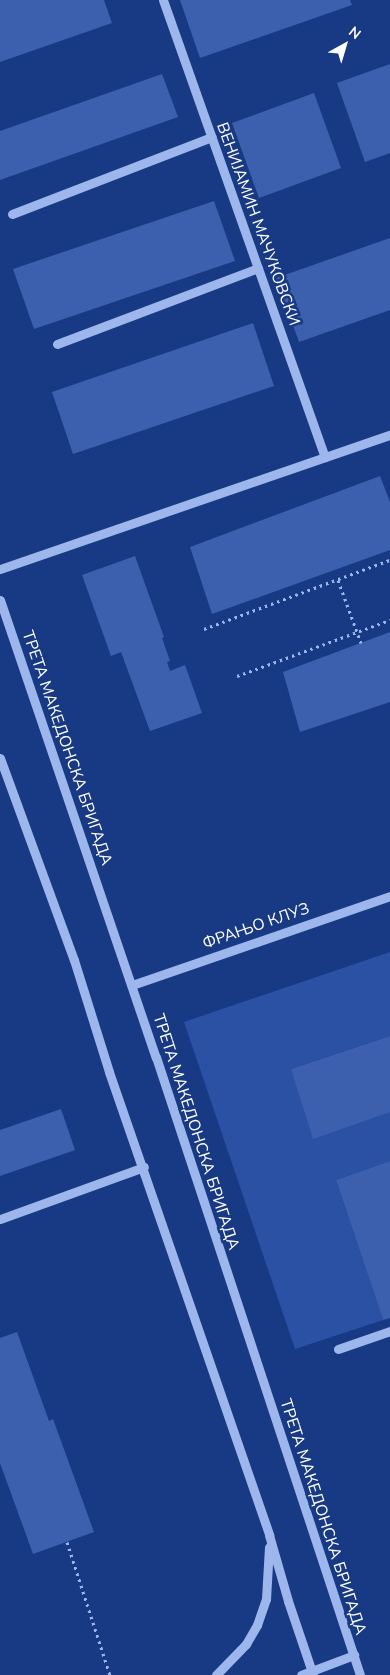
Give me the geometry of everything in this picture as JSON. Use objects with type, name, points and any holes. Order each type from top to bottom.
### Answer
[{"type":"street","name":"ВЕНИЈАМИН МАЧУКОВСКИ","points":[[163,0],[325,457]]},
{"type":"street","points":[[12,214],[212,137]]},
{"type":"street","points":[[57,344],[258,268]]},
{"type":"street","points":[[0,569],[390,435]]},
{"type":"street","name":"ТРЕТА МАКЕДОНСКА БРИГАДА","points":[[0,600],[132,985],[360,1675]]},
{"type":"street","points":[[0,758],[74,960],[109,1072],[144,1167],[269,1535],[312,1673]]},
{"type":"street","name":"ФРАЊО КЛУЗ","points":[[132,985],[390,896]]},
{"type":"street","points":[[0,1219],[144,1167]]},
{"type":"street","points":[[338,1349],[390,1332]]},
{"type":"street","points":[[216,1675],[246,1644],[257,1625],[266,1599],[269,1574],[269,1535]]},
{"type":"street","points":[[301,1675],[312,1673],[354,1655]]},
{"type":"path","points":[[204,629],[390,560]]},
{"type":"path","points":[[338,580],[362,642]]},
{"type":"path","points":[[237,676],[390,620]]},
{"type":"path","points":[[67,1542],[110,1675]]},
{"type":"shaded area","points":[[390,952],[390,1036],[291,1069],[390,1112],[390,1161],[336,1180],[383,1320],[295,1349],[184,1022]]},
{"type":"building","points":[[0,0],[104,0],[112,23],[0,62]]},
{"type":"building","points":[[180,0],[350,0],[352,5],[200,58]]},
{"type":"building","points":[[390,64],[390,153],[365,162],[337,83]]},
{"type":"building","points":[[162,74],[178,117],[0,180],[0,131]]},
{"type":"building","points":[[314,93],[341,168],[259,198],[232,123]]},
{"type":"building","points":[[214,201],[235,261],[34,329],[13,269]]},
{"type":"building","points":[[390,238],[390,310],[299,342],[276,278]]},
{"type":"building","points":[[253,323],[274,386],[73,454],[52,392]]},
{"type":"building","points":[[380,476],[390,502],[390,550],[212,614],[190,547]]},
{"type":"building","points":[[135,556],[164,637],[162,638],[170,661],[167,662],[170,671],[185,665],[202,713],[150,731],[121,652],[111,656],[82,575]]},
{"type":"building","points":[[390,632],[390,702],[300,732],[283,672]]},
{"type":"building","points":[[390,1036],[390,1112],[313,1139],[291,1069]]},
{"type":"building","points":[[61,1109],[75,1150],[0,1176],[0,1130]]},
{"type":"building","points":[[390,1161],[390,1318],[383,1320],[336,1180]]},
{"type":"building","points":[[17,1332],[49,1421],[53,1419],[94,1532],[33,1554],[0,1463],[0,1338]]}]
